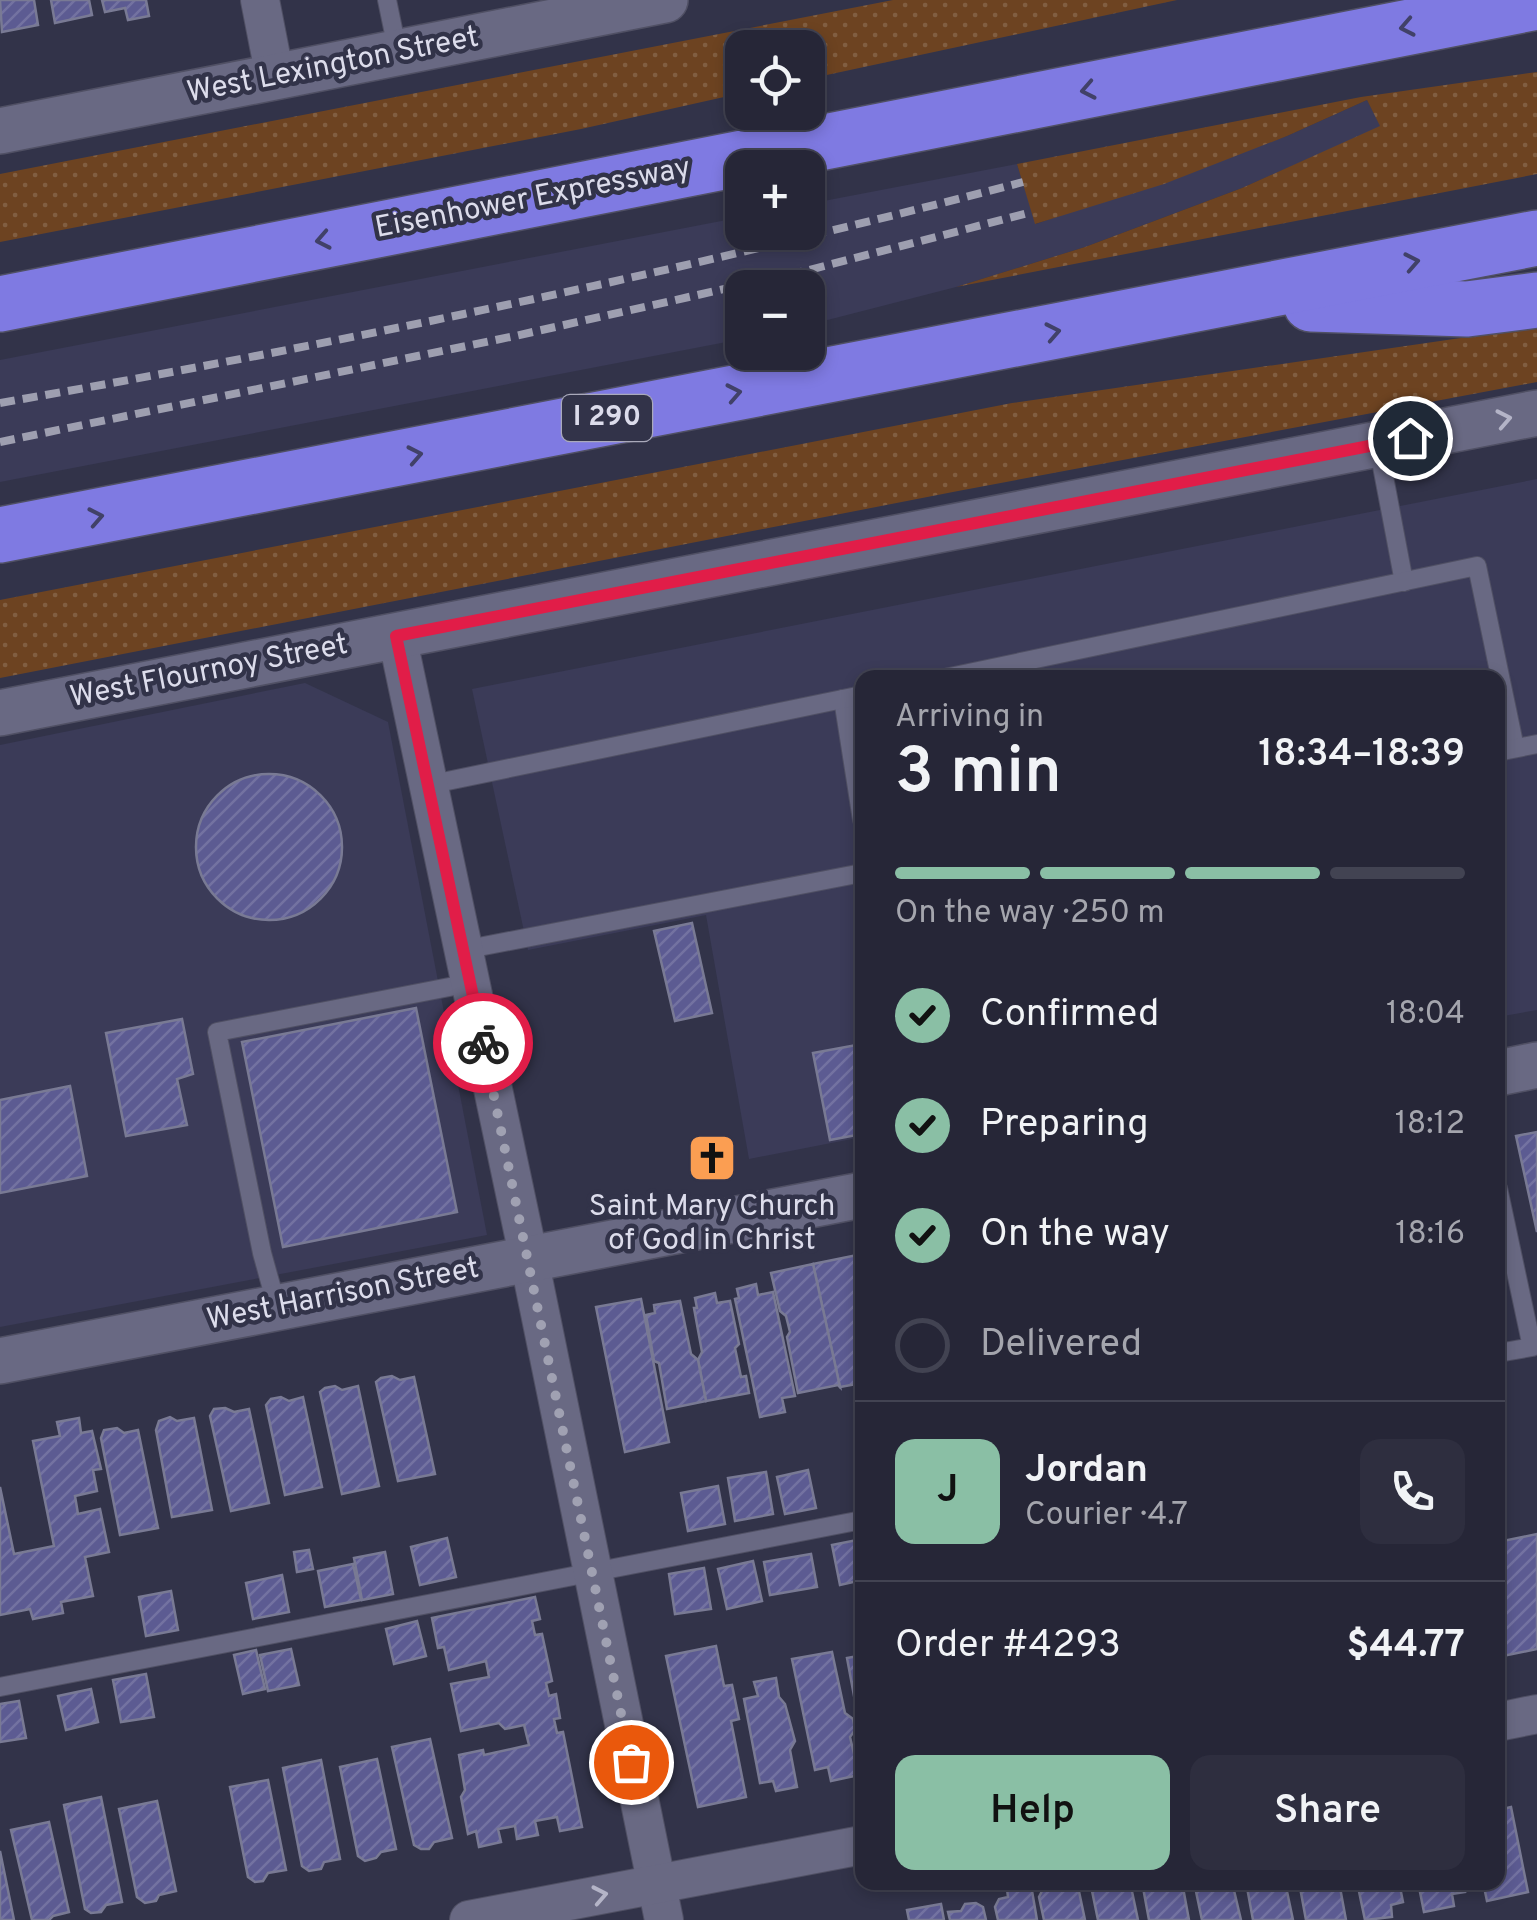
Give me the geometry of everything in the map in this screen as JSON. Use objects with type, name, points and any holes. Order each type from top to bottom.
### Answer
[{"type":"highway","name":"Eisenhower Expressway","points":[[0,304],[1537,2]]},
{"type":"highway","name":"I 290","points":[[0,535],[1537,238]]},
{"type":"highway","points":[[1213,301],[1466,309],[1537,300]]},
{"type":"street","points":[[260,0],[275,77]]},
{"type":"street","name":"West Lexington Street","points":[[0,131],[398,53],[571,9],[665,0]]},
{"type":"street","name":"West Flournoy Street","points":[[0,713],[1537,413]]},
{"type":"street","points":[[396,636],[660,1902]]},
{"type":"street","points":[[1505,1072],[1537,1065]]},
{"type":"street","name":"West Harrison Street","points":[[0,1361],[855,1196]]},
{"type":"street","points":[[1505,1721],[1537,1714]]},
{"type":"street","points":[[470,1920],[660,1902],[855,1847]]},
{"type":"lane","points":[[387,0],[398,53]]},
{"type":"lane","points":[[1378,444],[1404,582]]},
{"type":"lane","points":[[983,670],[1478,566],[1494,670]]},
{"type":"lane","points":[[428,785],[855,696]]},
{"type":"lane","points":[[843,699],[855,775]]},
{"type":"lane","points":[[1506,750],[1537,744]]},
{"type":"lane","points":[[277,1308],[217,1032],[466,966],[855,876]]},
{"type":"lane","points":[[1505,1221],[1532,1347],[1505,1352]]},
{"type":"lane","points":[[0,1688],[855,1521]]},
{"type":"shaded area","points":[[893,0],[1177,0],[825,75],[825,30],[739,30]]},
{"type":"shaded area","points":[[725,33],[725,97],[581,129],[0,242],[0,174]]},
{"type":"shaded area","points":[[1537,72],[1537,174],[956,287],[1085,247],[1242,188],[1380,126],[1367,100],[1164,184],[1035,224],[1017,164],[1361,97]]},
{"type":"shaded area","points":[[1367,100],[1381,127],[1242,188],[1085,247],[956,287],[825,321],[825,270],[725,270],[725,342],[0,482],[0,360],[725,220],[725,250],[825,250],[825,201],[1017,164],[1036,224],[1287,136]]},
{"type":"shaded area","points":[[1537,327],[1537,382],[0,678],[0,600],[1012,403]]},
{"type":"shaded area","points":[[1537,479],[1537,1010],[1505,1016],[1505,670],[855,670],[855,1138],[749,1159],[706,915],[528,950],[472,689]]},
{"type":"shaded area","points":[[305,683],[388,722],[487,1235],[0,1327],[0,745]]},
{"type":"building","points":[[0,0],[34,0],[38,25],[2,32]]},
{"type":"building","points":[[51,0],[89,0],[92,15],[55,23]]},
{"type":"building","points":[[102,0],[146,0],[149,16],[128,20],[125,8],[105,12]]},
{"type":"building","points":[[269,774],[297,780],[320,796],[336,819],[342,847],[336,875],[320,898],[297,914],[269,920],[241,914],[218,898],[202,875],[196,847],[202,819],[218,796],[241,780]]},
{"type":"building","points":[[692,923],[712,1013],[675,1021],[654,931]]},
{"type":"building","points":[[416,1008],[457,1212],[283,1247],[242,1042]]},
{"type":"building","points":[[182,1019],[193,1074],[177,1079],[187,1125],[126,1136],[106,1033]]},
{"type":"building","points":[[855,1045],[855,1135],[830,1140],[813,1053]]},
{"type":"building","points":[[70,1086],[87,1176],[0,1193],[0,1100]]},
{"type":"building","points":[[1537,1132],[1537,1232],[1516,1136]]},
{"type":"building","points":[[855,1255],[855,1384],[840,1387],[813,1264]]},
{"type":"building","points":[[813,1264],[840,1387],[798,1393],[787,1337],[790,1332],[786,1316],[780,1311],[771,1273]]},
{"type":"building","points":[[756,1284],[758,1295],[773,1292],[795,1396],[782,1398],[785,1412],[760,1417],[735,1299],[739,1298],[737,1289]]},
{"type":"building","points":[[715,1293],[717,1303],[730,1301],[739,1344],[735,1348],[749,1393],[706,1401],[694,1308],[695,1298]]},
{"type":"building","points":[[641,1299],[669,1442],[625,1452],[596,1307]]},
{"type":"building","points":[[680,1301],[706,1401],[667,1409],[646,1315],[655,1313],[654,1305]]},
{"type":"building","points":[[392,1376],[400,1380],[414,1377],[435,1474],[398,1481],[376,1382]]},
{"type":"building","points":[[335,1386],[342,1390],[358,1386],[379,1486],[342,1494],[320,1392]]},
{"type":"building","points":[[281,1397],[289,1401],[303,1397],[322,1487],[285,1495],[266,1405]]},
{"type":"building","points":[[214,1409],[234,1412],[249,1409],[269,1503],[231,1511],[210,1416]]},
{"type":"building","points":[[170,1417],[177,1421],[194,1418],[212,1510],[172,1517],[156,1430],[159,1421]]},
{"type":"building","points":[[79,1418],[81,1433],[92,1431],[101,1469],[93,1470],[97,1491],[75,1496],[78,1514],[100,1509],[109,1552],[85,1557],[93,1596],[61,1602],[63,1613],[33,1619],[30,1609],[0,1615],[0,1487],[14,1554],[54,1546],[33,1441],[60,1436],[57,1422]]},
{"type":"building","points":[[117,1428],[124,1433],[138,1430],[158,1528],[120,1535],[101,1438],[104,1430]]},
{"type":"building","points":[[808,1470],[816,1508],[785,1514],[777,1477]]},
{"type":"building","points":[[766,1472],[773,1514],[735,1521],[728,1478]]},
{"type":"building","points":[[718,1486],[725,1524],[688,1531],[681,1493]]},
{"type":"building","points":[[1537,1534],[1537,1649],[1505,1656],[1505,1541]]},
{"type":"building","points":[[447,1538],[456,1577],[420,1585],[411,1547]]},
{"type":"building","points":[[855,1540],[855,1582],[840,1585],[832,1545]]},
{"type":"building","points":[[309,1550],[313,1569],[297,1572],[294,1552]]},
{"type":"building","points":[[385,1552],[393,1594],[362,1600],[354,1558]]},
{"type":"building","points":[[811,1554],[817,1587],[770,1595],[764,1562]]},
{"type":"building","points":[[753,1561],[762,1601],[727,1609],[718,1569]]},
{"type":"building","points":[[353,1564],[361,1600],[325,1607],[318,1571]]},
{"type":"building","points":[[704,1568],[711,1609],[675,1614],[669,1574]]},
{"type":"building","points":[[282,1575],[289,1612],[253,1619],[246,1583]]},
{"type":"building","points":[[171,1591],[178,1630],[146,1636],[139,1597]]},
{"type":"building","points":[[535,1597],[540,1619],[532,1621],[535,1635],[542,1634],[552,1681],[546,1683],[549,1696],[556,1694],[560,1718],[554,1719],[557,1733],[563,1732],[582,1827],[560,1831],[557,1817],[535,1821],[538,1835],[517,1839],[515,1826],[498,1829],[501,1842],[479,1847],[476,1831],[468,1834],[459,1755],[483,1750],[484,1755],[529,1745],[524,1725],[505,1729],[499,1723],[461,1731],[451,1684],[489,1677],[486,1661],[449,1670],[444,1647],[438,1648],[432,1618]]},
{"type":"building","points":[[417,1621],[426,1656],[394,1664],[386,1629]]},
{"type":"building","points":[[716,1646],[724,1686],[732,1685],[739,1719],[731,1721],[746,1797],[698,1807],[666,1656]]},
{"type":"building","points":[[291,1649],[299,1685],[268,1691],[260,1655]]},
{"type":"building","points":[[256,1650],[265,1689],[243,1694],[234,1655]]},
{"type":"building","points":[[832,1652],[845,1713],[853,1719],[855,1730],[850,1737],[855,1776],[831,1781],[828,1767],[815,1770],[792,1659]]},
{"type":"building","points":[[855,1657],[855,1701],[847,1658]]},
{"type":"building","points":[[146,1674],[154,1717],[121,1722],[113,1680]]},
{"type":"building","points":[[776,1678],[795,1741],[790,1750],[797,1787],[776,1791],[773,1781],[760,1783],[744,1699],[758,1696],[754,1682]]},
{"type":"building","points":[[91,1689],[98,1722],[66,1730],[58,1696]]},
{"type":"building","points":[[19,1701],[26,1738],[0,1742],[0,1704]]},
{"type":"building","points":[[430,1739],[452,1838],[421,1849],[414,1845],[392,1747]]},
{"type":"building","points":[[377,1759],[396,1849],[365,1861],[358,1856],[340,1767]]},
{"type":"building","points":[[321,1760],[340,1859],[309,1871],[302,1866],[283,1768]]},
{"type":"building","points":[[268,1780],[286,1870],[268,1873],[263,1881],[255,1882],[248,1877],[230,1787]]},
{"type":"building","points":[[101,1797],[122,1902],[91,1913],[85,1909],[64,1805]]},
{"type":"building","points":[[157,1801],[176,1891],[145,1903],[137,1897],[119,1809]]},
{"type":"building","points":[[1511,1807],[1528,1892],[1487,1901],[1485,1890],[1505,1890],[1505,1808]]},
{"type":"building","points":[[49,1822],[69,1912],[49,1920],[32,1920],[11,1830]]},
{"type":"building","points":[[0,1851],[14,1920],[0,1920]]},
{"type":"building","points":[[1007,1890],[1032,1890],[1037,1920],[998,1920],[995,1907],[999,1899],[1008,1897]]},
{"type":"building","points":[[1042,1890],[1079,1890],[1085,1920],[1044,1920],[1039,1897]]},
{"type":"building","points":[[1092,1890],[1132,1890],[1138,1920],[1098,1920]]},
{"type":"building","points":[[1143,1890],[1183,1890],[1189,1920],[1149,1920]]},
{"type":"building","points":[[1196,1890],[1234,1890],[1241,1920],[1202,1920]]},
{"type":"building","points":[[1247,1890],[1287,1890],[1293,1920],[1253,1920]]},
{"type":"building","points":[[1300,1890],[1340,1890],[1346,1920],[1306,1920]]},
{"type":"building","points":[[1359,1890],[1401,1890],[1403,1902],[1391,1905],[1392,1917],[1365,1920]]},
{"type":"building","points":[[1420,1890],[1465,1890],[1452,1894],[1454,1906],[1424,1912]]},
{"type":"building","points":[[941,1904],[944,1920],[909,1920],[907,1910]]},
{"type":"building","points":[[965,1904],[983,1907],[986,1920],[950,1920],[948,1912],[961,1911]]},
{"type":"railway","points":[[0,403],[514,303],[769,246],[1023,182]]},
{"type":"railway","points":[[0,442],[515,336],[809,270],[1032,212]]},
{"type":"way so far","points":[[483,1043],[631,1762]]},
{"type":"place","name":"Saint Mary Church of God in Christ","points":[[712,1158]]},
{"type":"route","points":[[483,1043],[396,636],[1410,438]]}]
